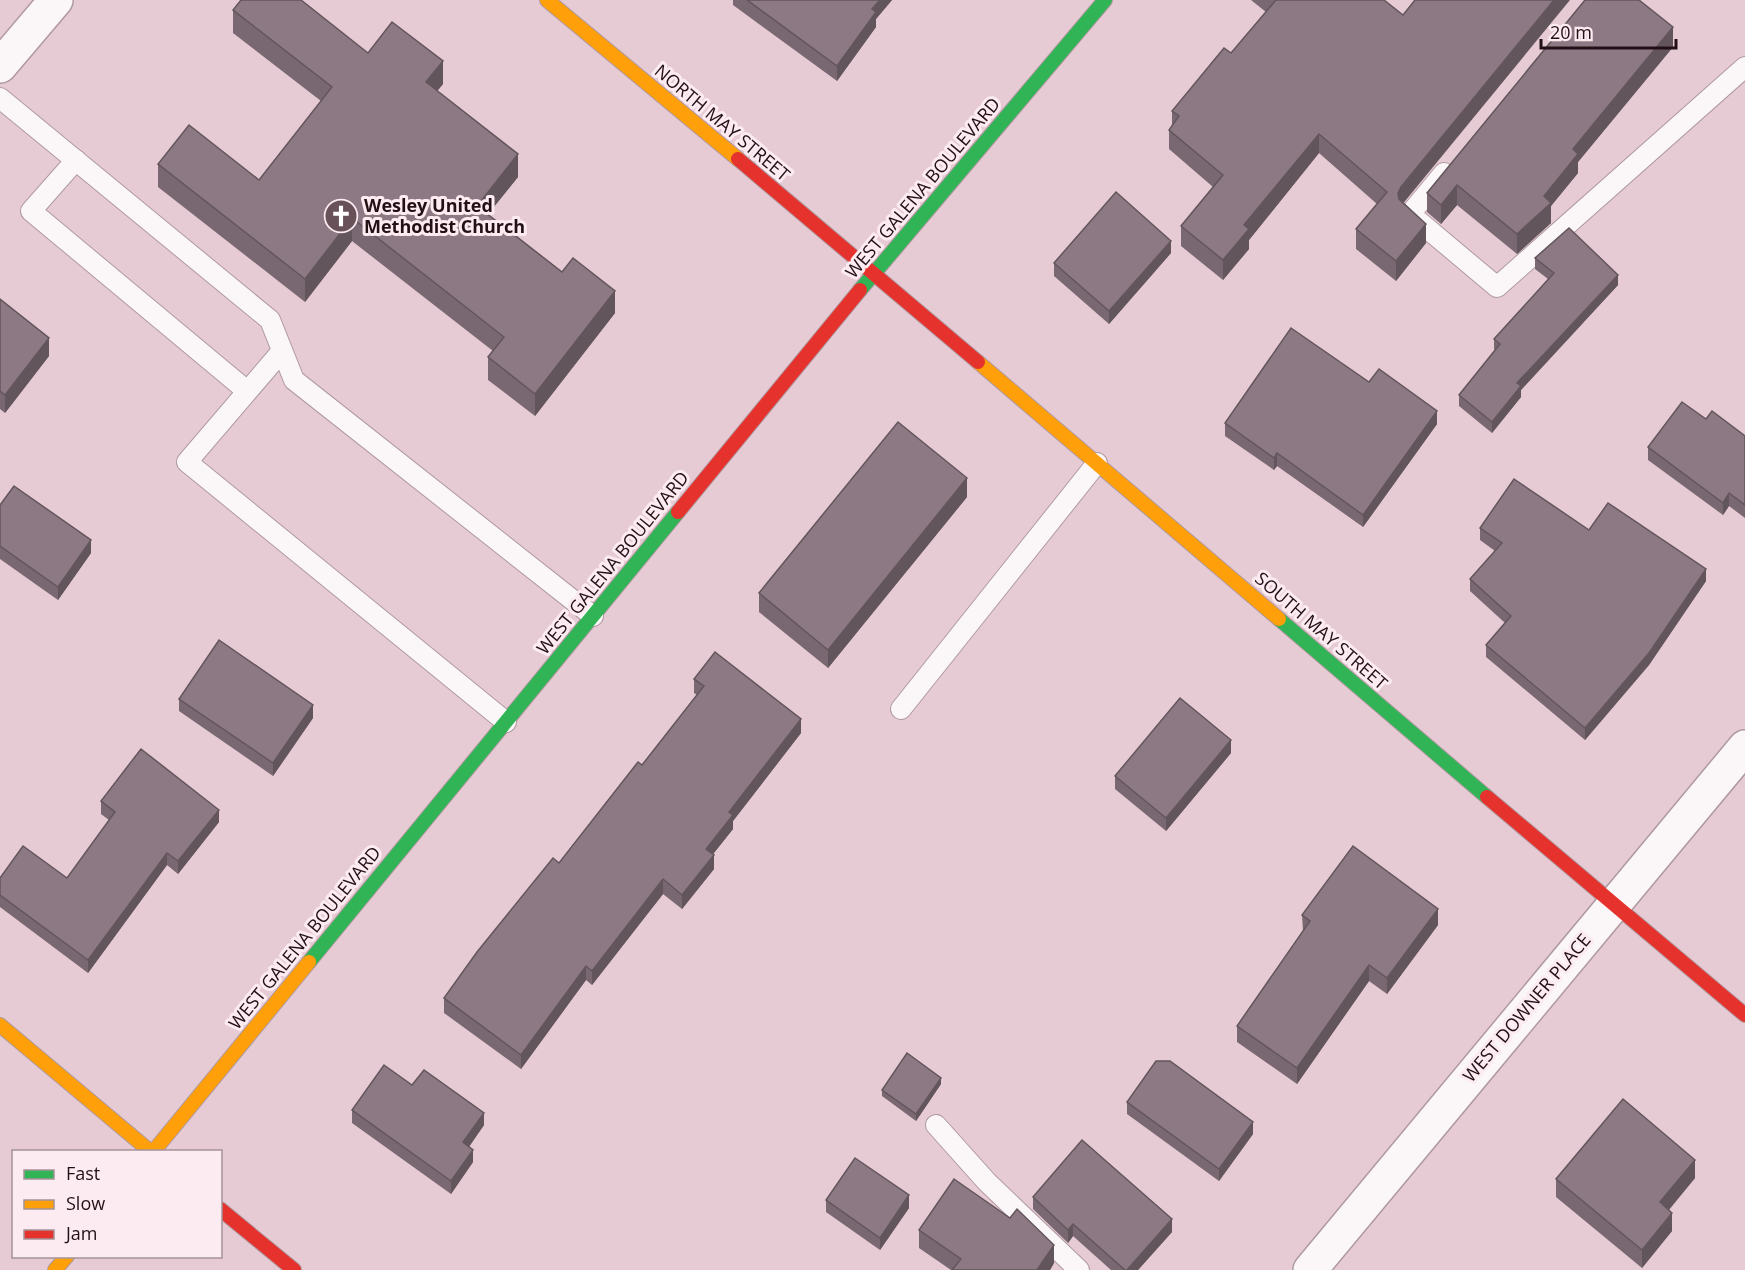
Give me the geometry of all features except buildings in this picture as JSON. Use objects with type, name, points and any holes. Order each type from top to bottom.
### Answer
[{"type":"street","points":[[0,66],[56,0]]},
{"type":"street","name":"NORTH MAY STREET","points":[[547,0],[874,273]]},
{"type":"street","name":"WEST GALENA BOULEVARD","points":[[154,1150],[874,273],[1105,0]]},
{"type":"street","name":"SOUTH MAY STREET","points":[[874,273],[1613,905],[1745,1015]]},
{"type":"street","name":"WEST DOWNER PLACE","points":[[1310,1270],[1745,747]]},
{"type":"street","points":[[0,1025],[150,1150]]},
{"type":"street","points":[[222,1211],[294,1270]]},
{"type":"street","points":[[56,1270],[66,1258]]},
{"type":"lane","points":[[1454,160],[1410,214],[1497,287],[1745,67]]},
{"type":"lane","points":[[0,98],[270,320],[294,380],[593,616]]},
{"type":"lane","points":[[76,160],[31,212],[247,392]]},
{"type":"lane","points":[[282,351],[187,462],[506,722]]},
{"type":"lane","points":[[901,709],[1097,463]]},
{"type":"lane","points":[[936,1125],[987,1182],[1079,1270]]},
{"type":"traffic: fast","points":[[860,290],[1105,0]]},
{"type":"traffic: fast","points":[[309,962],[678,512]]},
{"type":"traffic: fast","points":[[1279,619],[1487,797]]},
{"type":"traffic: slow","points":[[547,0],[738,159]]},
{"type":"traffic: slow","points":[[978,362],[1279,619]]},
{"type":"traffic: slow","points":[[155,1150],[309,962]]},
{"type":"traffic: slow","points":[[0,1025],[149,1150]]},
{"type":"traffic: slow","points":[[55,1270],[65,1258]]},
{"type":"traffic: jam","points":[[738,159],[978,362]]},
{"type":"traffic: jam","points":[[678,512],[860,290]]},
{"type":"traffic: jam","points":[[1487,797],[1745,1015]]},
{"type":"traffic: jam","points":[[222,1211],[294,1270]]},
{"type":"place","name":"Wesley United Methodist Church","points":[[341,216]]}]
